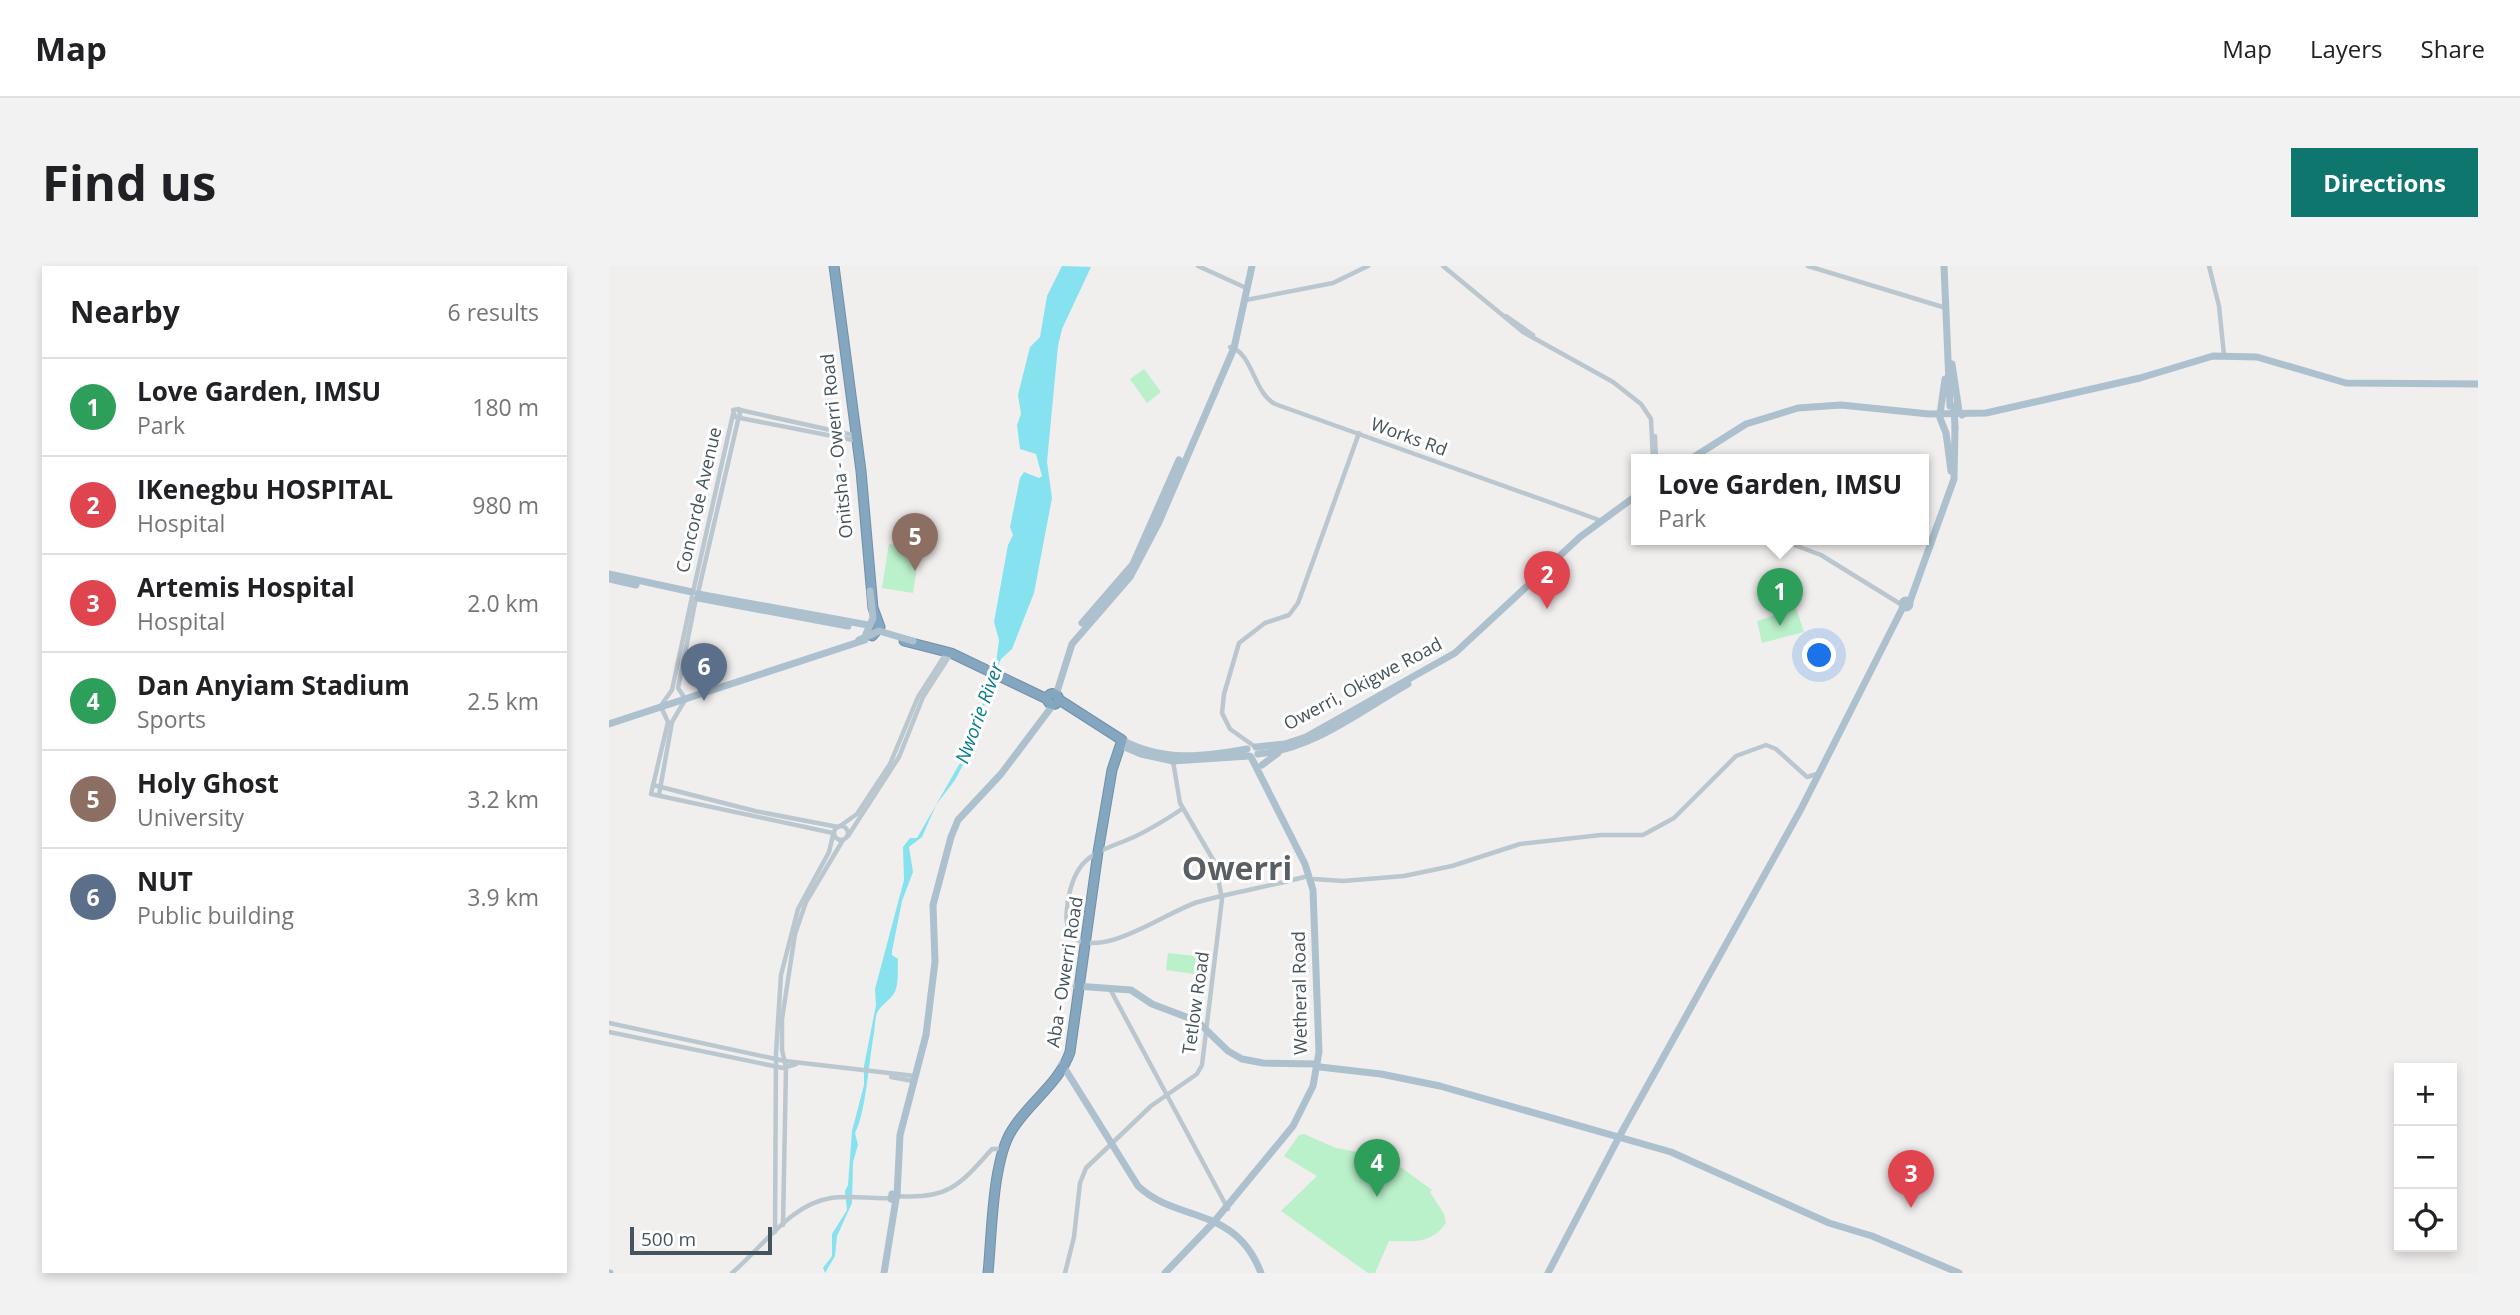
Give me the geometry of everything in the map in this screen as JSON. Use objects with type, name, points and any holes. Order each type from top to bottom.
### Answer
[{"type":"highway","name":"Onitsha - Owerri Road","points":[[832,266],[854,436],[866,571],[865,631]]},
{"type":"highway","name":"Onitsha - Owerri Road","points":[[854,436],[865,631]]},
{"type":"highway","points":[[865,631],[950,650]]},
{"type":"highway","points":[[865,631],[898,636],[950,650],[1052,699],[1119,744],[1102,842],[1096,853],[1071,1035],[1061,1067],[1014,1122],[1002,1149],[986,1273]]},
{"type":"main road","points":[[1232,348],[1249,266]]},
{"type":"main road","points":[[883,1273],[900,1135],[926,1035],[935,962],[933,905],[954,826],[1001,774],[1052,699],[1065,658],[1076,638],[1137,567],[1232,348],[1246,300],[1249,266]]},
{"type":"main road","points":[[1946,266],[1953,469]]},
{"type":"main road","points":[[1947,277],[1946,308],[1949,329]]},
{"type":"main road","points":[[2072,396],[2149,376],[2190,361],[2224,355],[2257,357],[2346,383],[2478,385]]},
{"type":"main road","points":[[1698,454],[1746,424],[1768,415],[1817,406],[1966,417],[2150,378],[2192,363],[2224,357],[2265,361],[2323,381],[2350,386],[2478,385]]},
{"type":"main road","points":[[1951,363],[1940,416],[1953,469]]},
{"type":"main road","points":[[1951,363],[1959,411],[1966,417]]},
{"type":"main road","points":[[1705,454],[1748,427],[1783,415],[1825,408],[1875,409]]},
{"type":"main road","points":[[1550,1273],[1622,1134],[1658,1077],[1802,809],[1905,604],[1930,544],[1966,417]]},
{"type":"main road","points":[[1262,765],[1280,751],[1319,736],[1465,650],[1602,521],[1631,501]]},
{"type":"main road","points":[[609,722],[831,651],[872,624],[866,571]]},
{"type":"main road","points":[[609,576],[928,643]]},
{"type":"main road","points":[[831,651],[865,631]]},
{"type":"main road","name":"Owerri, Okigwe Road","points":[[1252,751],[1306,737],[1429,671]]},
{"type":"main road","points":[[1119,744],[1174,759],[1252,751],[1280,751]]},
{"type":"main road","name":"Wetheral Road","points":[[1167,1273],[1221,1217],[1296,1126],[1310,1100],[1319,1064],[1312,877],[1262,765],[1252,751]]},
{"type":"main road","name":"Wetheral Road","points":[[1252,751],[1312,877]]},
{"type":"main road","points":[[1077,987],[1131,990],[1151,1004],[1207,1027],[1228,1051],[1242,1059],[1263,1063],[1319,1064],[1424,1082],[1622,1134],[1698,1162],[1830,1221],[1959,1273]]},
{"type":"main road","points":[[1061,1067],[1128,1173],[1145,1193],[1203,1217],[1221,1217]]},
{"type":"main road","points":[[1203,1217],[1221,1217]]},
{"type":"main road","points":[[1203,1217],[1206,1233],[1225,1230]]},
{"type":"main road","points":[[1221,1217],[1225,1230],[1259,1273]]},
{"type":"street","points":[[1198,266],[1244,287]]},
{"type":"street","points":[[1246,300],[1333,284],[1368,266]]},
{"type":"street","points":[[1445,266],[1525,329],[1633,394],[1651,412],[1654,454]]},
{"type":"street","points":[[1808,266],[1946,308]]},
{"type":"street","points":[[2209,266],[2220,306],[2224,355]]},
{"type":"street","name":"Works Rd","points":[[1232,348],[1269,401],[1602,521]]},
{"type":"street","points":[[739,415],[854,436]]},
{"type":"street","name":"Concorde Avenue","points":[[659,795],[672,722],[685,698],[678,688],[700,556],[739,415]]},
{"type":"street","name":"Concorde Avenue","points":[[661,706],[672,690],[707,557],[739,415]]},
{"type":"street","points":[[1252,751],[1227,725],[1222,708],[1239,643],[1265,623],[1289,615],[1298,603],[1359,433]]},
{"type":"street","points":[[1794,545],[1845,568]]},
{"type":"street","points":[[1802,545],[1822,553],[1905,604]]},
{"type":"street","points":[[700,556],[707,557]]},
{"type":"street","points":[[775,1233],[779,991],[789,937],[798,909],[832,846],[833,834],[839,826],[857,814],[890,764],[927,688],[950,650]]},
{"type":"street","points":[[782,1225],[786,1068],[782,1051],[783,1002],[795,934],[806,902],[898,759],[927,688]]},
{"type":"street","points":[[661,706],[668,722],[651,794],[833,834],[837,840],[846,838]]},
{"type":"street","points":[[1096,853],[1080,866],[1070,890],[1066,915],[1072,937],[1084,942],[1133,933],[1194,903],[1312,877],[1343,881],[1404,876],[1452,866],[1520,844],[1601,835],[1643,835],[1674,818],[1736,756],[1761,747],[1776,748],[1807,776],[1821,773]]},
{"type":"street","name":"Tetlow Road","points":[[1065,1273],[1074,1237],[1081,1178],[1090,1163],[1109,1144],[1200,1070],[1223,908],[1215,863],[1183,809],[1174,776],[1174,759]]},
{"type":"street","points":[[653,785],[744,809],[839,826],[846,828],[846,838]]},
{"type":"street","points":[[1102,842],[1142,833],[1183,809]]},
{"type":"street","points":[[1109,988],[1168,1095],[1221,1217]]},
{"type":"street","points":[[609,1023],[785,1061],[865,1072]]},
{"type":"street","points":[[609,1032],[777,1067],[786,1068],[796,1064],[913,1078]]},
{"type":"street","points":[[733,1273],[782,1225],[813,1203],[842,1198],[928,1198],[941,1194],[964,1179],[992,1149],[1002,1149]]},
{"type":"green space","points":[[1144,369],[1161,392],[1147,403],[1130,379]]},
{"type":"green space","points":[[889,544],[920,549],[913,593],[882,588]]},
{"type":"green space","points":[[1796,608],[1804,632],[1762,643],[1757,621]]},
{"type":"green space","points":[[1168,953],[1196,956],[1194,974],[1166,970]]},
{"type":"green space","points":[[1304,1134],[1336,1148],[1378,1156],[1402,1168],[1432,1190],[1430,1192],[1444,1214],[1446,1223],[1434,1235],[1421,1240],[1389,1241],[1375,1273],[1368,1273],[1281,1211],[1317,1176],[1284,1156],[1299,1135]]},
{"type":"water","points":[[1062,266],[1091,267],[1062,329],[1058,346],[1047,462],[1052,498],[1034,593],[1012,649],[1001,659],[993,678],[969,754],[955,780],[936,805],[922,837],[909,847],[913,872],[902,901],[892,951],[892,955],[898,959],[897,983],[895,993],[879,1009],[876,1016],[865,1099],[855,1133],[858,1145],[853,1162],[852,1203],[837,1236],[835,1256],[825,1273],[823,1268],[832,1256],[832,1234],[847,1210],[845,1191],[848,1185],[852,1131],[864,1085],[864,1066],[876,1005],[875,989],[904,880],[903,847],[910,838],[917,838],[968,749],[996,663],[999,640],[994,622],[1008,545],[1013,535],[1010,527],[1020,478],[1024,472],[1039,478],[1042,476],[1036,454],[1020,449],[1017,425],[1021,414],[1018,395],[1030,347],[1040,337],[1047,296]]},
{"type":"place","name":"Holy Ghost","points":[[915,571]]},
{"type":"place","name":"IKenegbu HOSPITAL","points":[[1547,609]]},
{"type":"place","name":"Love Garden, IMSU","points":[[1780,626]]},
{"type":"place","name":"NUT","points":[[704,701]]},
{"type":"place","name":"Dan Anyiam Stadium","points":[[1377,1197]]},
{"type":"place","name":"Artemis Hospital","points":[[1911,1208]]},
{"type":"district","name":"Owerri","points":[[1237,869]]},
{"type":"water label","name":"Nworie River","points":[[979,713]]}]
